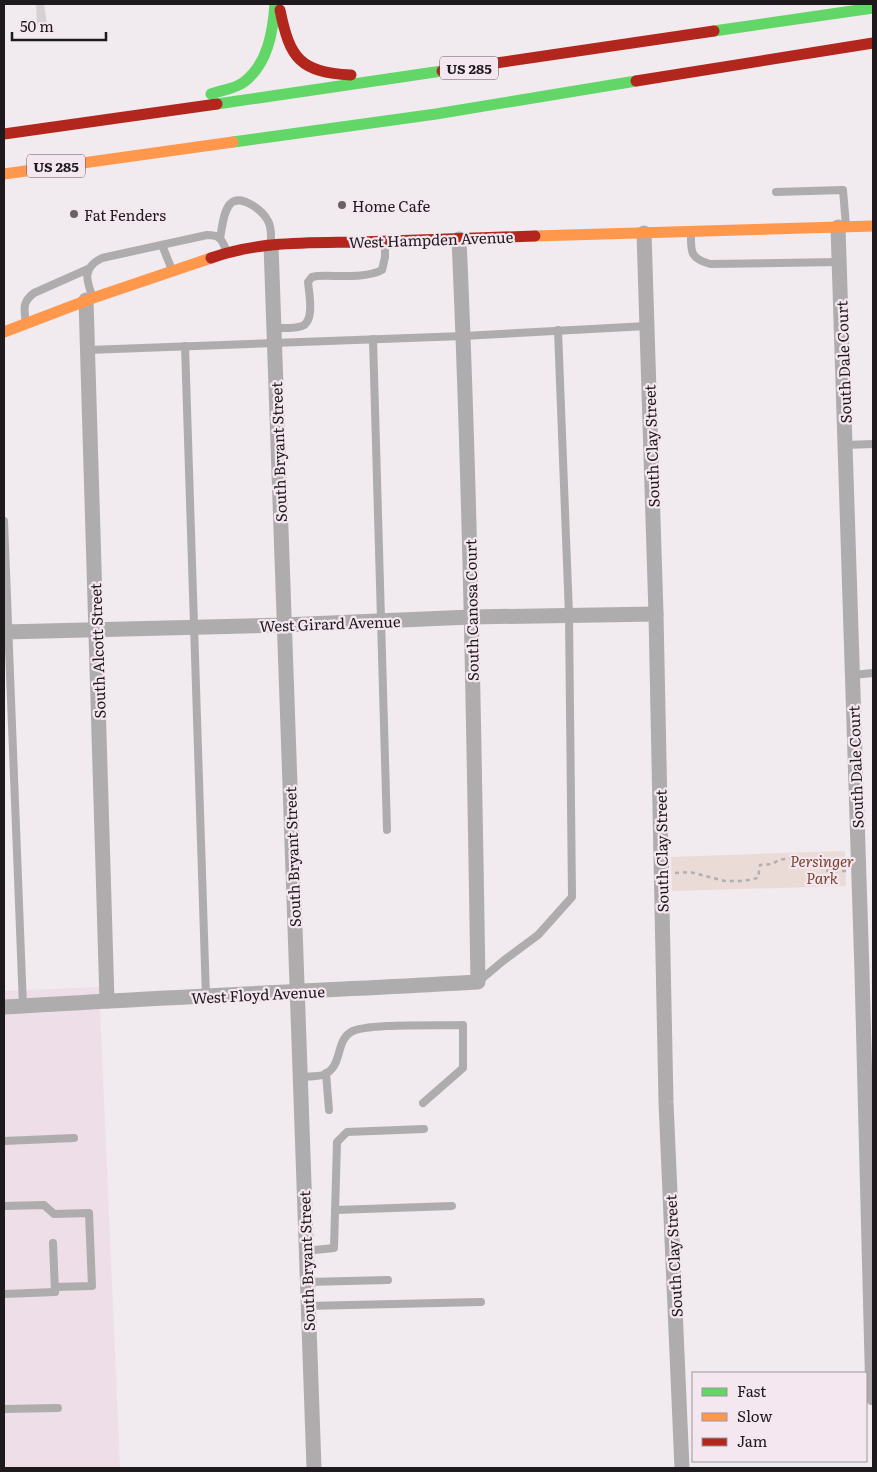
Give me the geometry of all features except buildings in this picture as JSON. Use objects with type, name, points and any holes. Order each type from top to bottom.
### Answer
[{"type":"main road","points":[[64,126],[204,96],[244,82],[252,73],[271,38],[275,4]]},
{"type":"main road","points":[[279,4],[288,45],[299,60],[315,71],[349,75],[437,72]]},
{"type":"main road","name":"US 285","points":[[4,134],[873,8]]},
{"type":"main road","name":"US 285","points":[[4,174],[436,114],[873,43]]},
{"type":"main road","name":"West Hampden Avenue","points":[[4,332],[89,299],[243,248],[271,245],[385,241],[873,226]]},
{"type":"street","name":"South Dale Court","points":[[842,226],[840,262],[852,674],[859,871],[868,972],[873,1398]]},
{"type":"street","name":"South Clay Street","points":[[644,233],[656,614],[666,1102],[682,1468]]},
{"type":"street","name":"South Canosa Court","points":[[459,239],[471,617],[478,982]]},
{"type":"street","name":"South Bryant Street","points":[[271,245],[314,1468]]},
{"type":"street","name":"South Alcott Street","points":[[89,299],[88,350],[107,1001]]},
{"type":"street","name":"West Girard Avenue","points":[[6,632],[284,625],[471,617],[656,614]]},
{"type":"street","name":"West Floyd Avenue","points":[[4,1008],[478,982]]},
{"type":"lane","points":[[776,192],[843,190],[842,226]]},
{"type":"lane","points":[[220,238],[229,205],[242,200],[248,202],[267,219],[270,224],[271,245]]},
{"type":"lane","points":[[691,232],[693,256],[700,261],[710,264],[840,262]]},
{"type":"lane","points":[[89,299],[88,269],[93,262],[102,258],[207,235],[214,235],[220,238],[227,252]]},
{"type":"lane","points":[[88,350],[186,346],[274,335],[303,326],[308,322],[310,316],[308,282],[312,277],[376,273],[382,270],[384,264],[385,241]]},
{"type":"lane","points":[[162,245],[172,270]]},
{"type":"lane","points":[[26,323],[24,311],[28,297],[88,269]]},
{"type":"lane","points":[[298,326],[298,342]]},
{"type":"lane","points":[[274,335],[298,342],[463,336],[647,326]]},
{"type":"lane","points":[[478,982],[503,960],[538,935],[572,897],[570,615],[558,330]]},
{"type":"lane","points":[[373,338],[387,830]]},
{"type":"lane","points":[[186,346],[206,997]]},
{"type":"lane","points":[[845,445],[873,444]]},
{"type":"lane","points":[[4,522],[6,632],[23,1006]]},
{"type":"lane","points":[[852,674],[873,673]]},
{"type":"lane","points":[[300,1077],[322,1075],[332,1070],[339,1055],[343,1039],[356,1029],[463,1025],[463,1068],[423,1103]]},
{"type":"lane","points":[[326,1073],[329,1110]]},
{"type":"lane","points":[[305,1251],[334,1248],[337,1142],[347,1132],[424,1129]]},
{"type":"lane","points":[[4,1141],[74,1138]]},
{"type":"lane","points":[[4,1206],[44,1204],[54,1214],[89,1213],[92,1286],[55,1287]]},
{"type":"lane","points":[[335,1210],[452,1206]]},
{"type":"lane","points":[[4,1294],[55,1292],[53,1243]]},
{"type":"lane","points":[[306,1282],[388,1280]]},
{"type":"lane","points":[[307,1306],[481,1302]]},
{"type":"lane","points":[[4,1409],[58,1408]]},
{"type":"path","points":[[661,874],[690,872],[724,881],[743,881],[758,878],[760,865],[772,864],[779,860],[796,857],[828,871],[859,871]]},
{"type":"shaded area","points":[[99,987],[120,1468],[4,1468],[4,991]]},
{"type":"green space","name":"Persinger Park","points":[[845,851],[846,886],[672,891],[671,857]]},
{"type":"traffic: fast","points":[[211,94],[233,88],[244,82],[259,66],[271,36],[275,4]]},
{"type":"traffic: fast","points":[[714,31],[873,8]]},
{"type":"traffic: fast","points":[[217,104],[442,71]]},
{"type":"traffic: fast","points":[[233,142],[436,114],[636,81]]},
{"type":"traffic: slow","points":[[4,174],[233,142]]},
{"type":"traffic: slow","points":[[535,236],[873,226]]},
{"type":"traffic: slow","points":[[4,332],[93,298],[211,258]]},
{"type":"traffic: jam","points":[[280,10],[288,40],[300,60],[320,70],[351,75]]},
{"type":"traffic: jam","points":[[442,71],[714,31]]},
{"type":"traffic: jam","points":[[636,81],[873,43]]},
{"type":"traffic: jam","points":[[4,134],[217,104]]},
{"type":"traffic: jam","points":[[211,258],[247,248],[284,244],[535,236]]},
{"type":"place","name":"Home Cafe","points":[[342,205]]},
{"type":"place","name":"Fat Fenders","points":[[74,214]]}]
